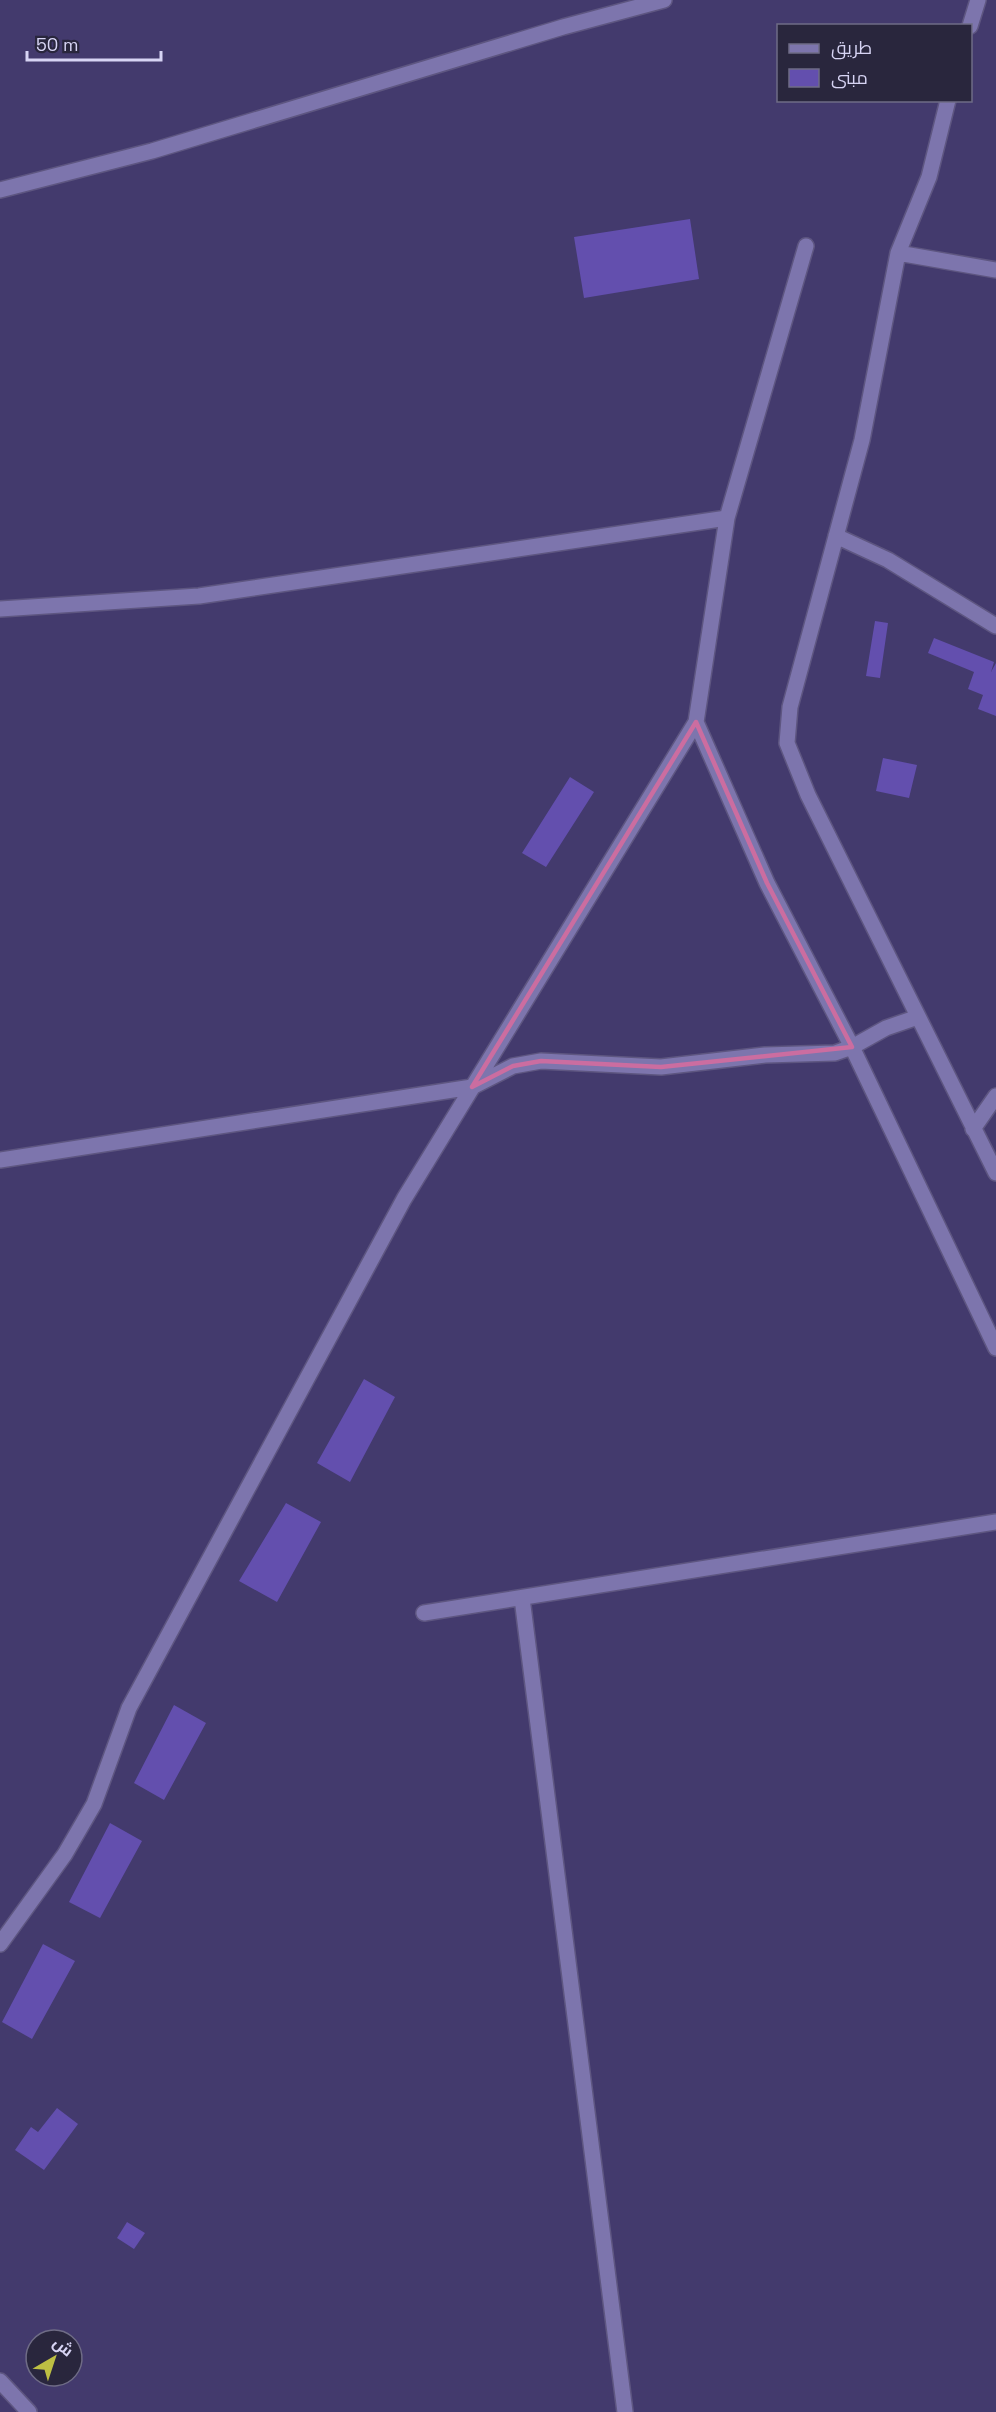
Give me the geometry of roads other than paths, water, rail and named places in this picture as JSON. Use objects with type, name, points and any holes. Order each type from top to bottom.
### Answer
[{"type":"street","points":[[0,190],[152,152],[563,27],[664,0]]},
{"type":"street","points":[[971,24],[978,0]]},
{"type":"street","points":[[948,102],[929,177],[898,253],[862,440],[790,707],[787,743],[808,795],[996,1173]]},
{"type":"street","points":[[0,1944],[65,1854],[94,1804],[129,1708],[404,1199],[696,722],[727,518],[806,246]]},
{"type":"street","points":[[898,253],[996,270]]},
{"type":"street","points":[[0,609],[200,596],[727,518]]},
{"type":"street","points":[[836,536],[897,566],[996,626]]},
{"type":"street","points":[[696,722],[767,883],[852,1047],[996,1347]]},
{"type":"street","points":[[0,1160],[472,1087],[513,1066],[541,1061],[661,1067],[765,1055],[836,1053],[886,1028],[918,1017]]},
{"type":"street","points":[[973,1129],[996,1096]]},
{"type":"street","points":[[424,1613],[996,1522]]},
{"type":"street","points":[[522,1598],[625,2412]]},
{"type":"street","points":[[0,2381],[29,2412]]}]
